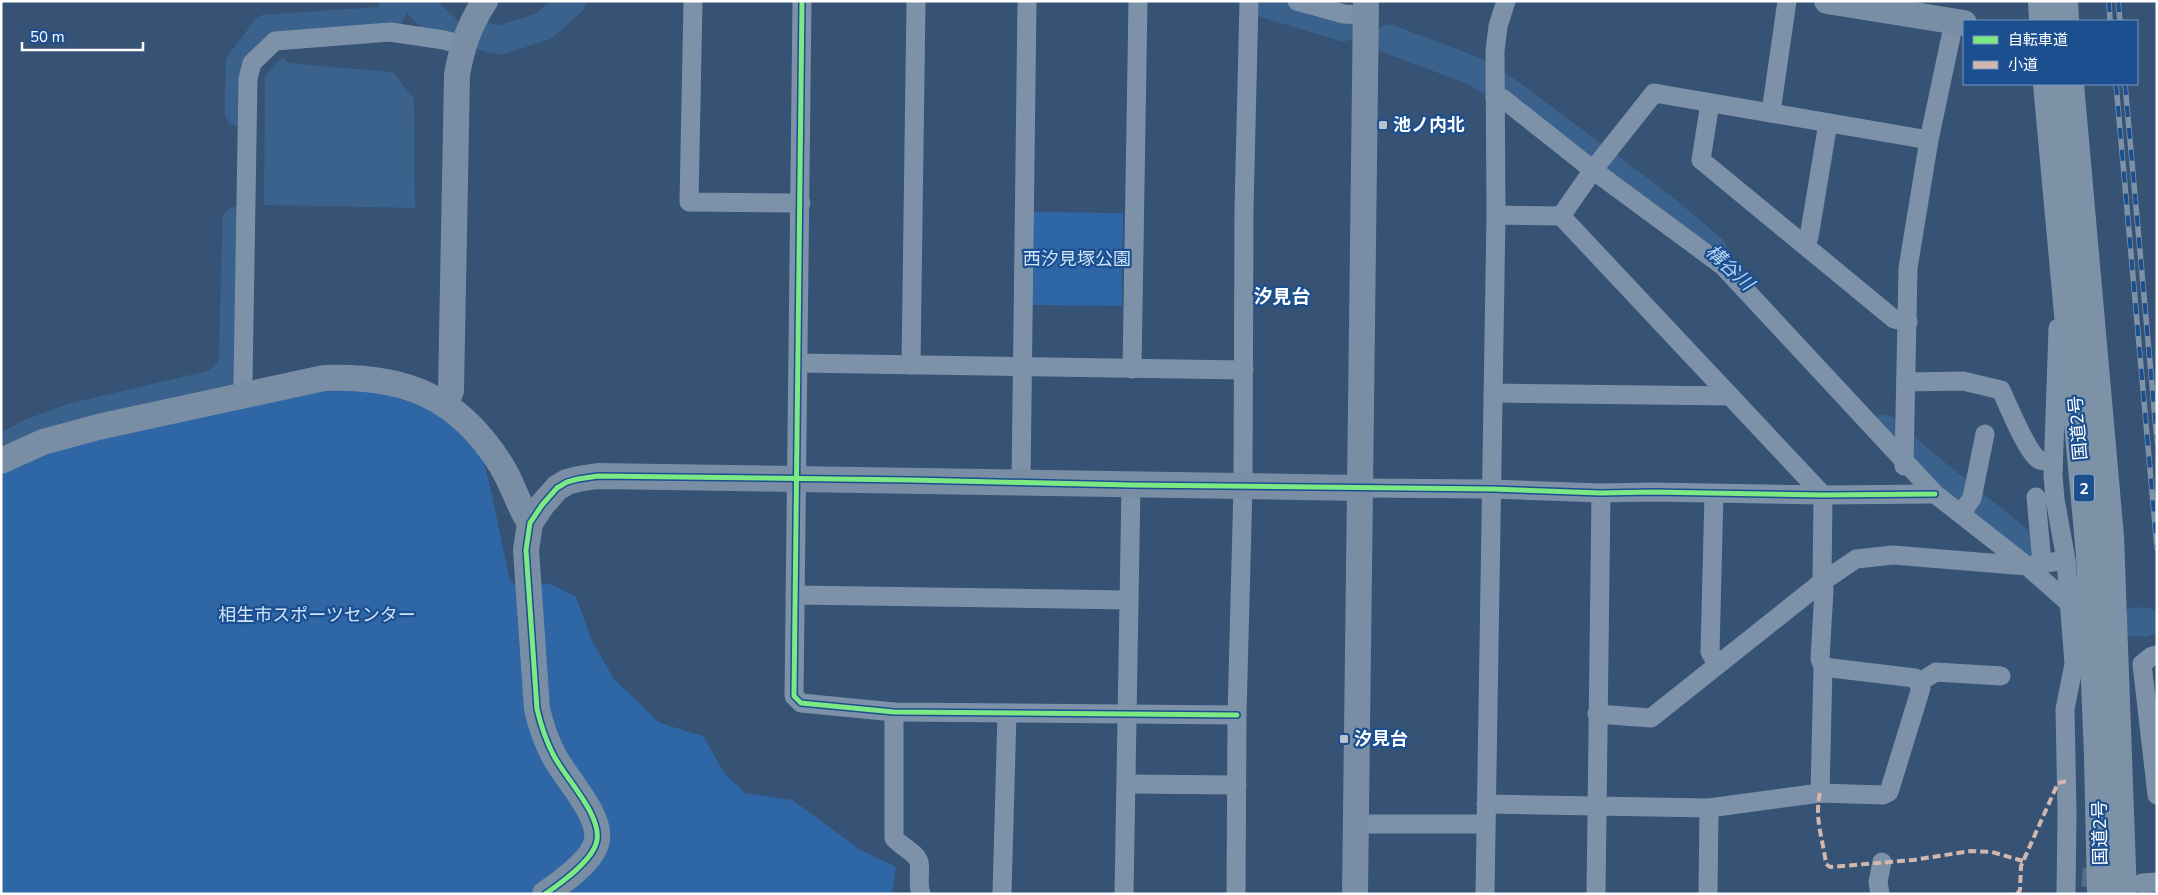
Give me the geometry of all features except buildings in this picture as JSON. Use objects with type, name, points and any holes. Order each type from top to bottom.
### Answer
[{"type":"highway","points":[[2042,1],[2043,20]]},
{"type":"highway","points":[[2064,1],[2065,20]]},
{"type":"highway","name":"国道2号","points":[[2047,85],[2090,555],[2098,756],[2091,885]]},
{"type":"highway","name":"国道2号","points":[[2070,85],[2141,886]]},
{"type":"street","points":[[445,405],[451,391],[457,75],[462,45],[475,16],[485,1]]},
{"type":"street","points":[[693,1],[689,202],[801,203]]},
{"type":"street","points":[[802,1],[801,203],[793,651],[794,696],[801,703],[894,712],[1237,715]]},
{"type":"street","points":[[911,365],[916,1]]},
{"type":"street","points":[[1021,483],[1027,1]]},
{"type":"street","points":[[1132,368],[1138,1]]},
{"type":"street","points":[[1297,1],[1344,14],[1366,8],[1355,894]]},
{"type":"street","points":[[1485,894],[1496,215],[1495,87],[1498,26],[1506,1]]},
{"type":"street","points":[[1771,112],[1787,1]]},
{"type":"street","points":[[1827,1],[1959,22],[1929,140],[1908,268],[1904,495]]},
{"type":"street","points":[[1236,894],[1248,4]]},
{"type":"street","points":[[246,394],[243,372],[248,79],[252,63],[275,41],[352,34],[390,32],[444,40],[462,45]]},
{"type":"street","points":[[1495,87],[1502,98],[1598,164],[1723,266],[1904,451],[1935,494]]},
{"type":"street","points":[[1561,216],[1598,164],[1654,93],[1929,140]]},
{"type":"street","points":[[1710,104],[1701,160],[1894,319],[1908,322]]},
{"type":"street","points":[[1804,244],[1809,237],[1828,123]]},
{"type":"street","points":[[1496,215],[1561,216],[1824,495],[1822,582],[1824,590],[1820,658],[1823,667],[1820,794]]},
{"type":"street","points":[[2064,284],[2059,312],[2053,462],[2054,499],[2066,560],[2074,664],[2079,811],[2078,872],[2091,885]]},
{"type":"street","points":[[798,363],[1244,370]]},
{"type":"street","points":[[1,461],[43,442],[89,430],[324,378],[356,376],[386,380],[423,392],[445,405],[471,425],[503,468],[521,510],[530,524]]},
{"type":"street","points":[[1906,382],[1963,382],[2002,390],[2021,432],[2036,458],[2053,462]]},
{"type":"street","points":[[1493,393],[1730,396]]},
{"type":"street","points":[[1966,507],[1985,434]]},
{"type":"street","points":[[545,894],[567,879],[589,855],[597,842],[597,826],[555,758],[542,731],[537,709],[526,550],[530,524],[542,505],[557,488],[578,478],[598,476],[1131,485],[1492,488],[1601,493],[1935,494],[1966,507],[2035,564],[2070,604]]},
{"type":"street","points":[[1124,894],[1131,485]]},
{"type":"street","points":[[1596,894],[1601,493]]},
{"type":"street","points":[[1714,494],[1710,652],[1717,664]]},
{"type":"street","points":[[2035,564],[2036,498]]},
{"type":"street","points":[[1597,714],[1651,718],[1822,582],[1856,559],[1893,555],[2035,564],[2066,560]]},
{"type":"street","points":[[795,595],[1129,600]]},
{"type":"street","points":[[2157,655],[2142,664],[2157,795]]},
{"type":"street","points":[[2066,894],[2067,813],[2064,709],[2074,664]]},
{"type":"street","points":[[1486,804],[1709,808],[1820,794],[1883,795],[1889,792],[1921,688],[1915,678],[1823,667]]},
{"type":"street","points":[[1918,683],[1936,672],[2001,676]]},
{"type":"street","points":[[894,712],[894,838],[900,846],[914,855],[919,861],[919,889],[921,894]]},
{"type":"street","points":[[1002,894],[1007,713]]},
{"type":"street","points":[[1126,784],[1237,785]]},
{"type":"street","points":[[1708,894],[1709,808]]},
{"type":"street","points":[[1356,824],[1486,824]]},
{"type":"street","points":[[1880,894],[1878,882],[1882,862]]},
{"type":"green space","name":"西汐見塚公園","points":[[1033,212],[1123,213],[1122,306],[1031,305]]},
{"type":"green space","name":"相生市スポーツセンター","points":[[338,389],[393,394],[445,413],[479,443],[510,581],[523,589],[548,583],[576,597],[592,641],[614,679],[660,723],[703,736],[725,774],[745,793],[792,800],[861,850],[896,867],[892,894],[1,894],[1,471],[36,454],[198,412]]},
{"type":"shaded area","points":[[283,57],[288,63],[393,72],[414,99],[415,208],[264,205],[265,76]]},
{"type":"waterway","points":[[239,112],[240,64],[266,29],[387,21],[397,1]]},
{"type":"waterway","name":"構谷川","points":[[427,1],[421,7],[446,29]]},
{"type":"waterway","name":"構谷川","points":[[486,37],[501,40],[544,26],[572,1]]},
{"type":"waterway","name":"構谷川","points":[[1258,1],[1343,27]]},
{"type":"waterway","name":"構谷川","points":[[1389,39],[1474,71],[1505,90],[1662,207],[1712,249]]},
{"type":"waterway","points":[[10,444],[31,433],[75,417],[215,384],[233,368],[237,221]]},
{"type":"waterway","name":"構谷川","points":[[1884,429],[1919,460],[2030,550]]},
{"type":"waterway","name":"構谷川","points":[[2134,622],[2145,622]]},
{"type":"tunnel","points":[[2082,877],[2111,880]]},
{"type":"railway","points":[[2109,1],[2110,20]]},
{"type":"railway","points":[[2118,1],[2120,20]]},
{"type":"railway","points":[[2116,85],[2157,548]]},
{"type":"railway","points":[[2125,85],[2157,441]]},
{"type":"marked path","points":[[2017,894],[2020,890],[2021,866],[2058,783],[2067,781]]},
{"type":"marked path","points":[[1820,793],[1818,802],[1820,828],[1826,864],[1830,867],[1913,860],[1971,851],[1992,852],[2023,861]]},
{"type":"cycle path","points":[[802,1],[794,696],[801,703],[894,712],[1237,715]]},
{"type":"cycle path","points":[[545,894],[583,863],[595,848],[597,840],[594,819],[582,797],[554,756],[544,733],[537,709],[526,550],[530,523],[557,488],[567,482],[598,476],[1492,489],[1601,493],[1935,494]]},
{"type":"place","name":"池ノ内北","points":[[1383,125]]},
{"type":"place","name":"汐見台","points":[[1344,739]]},
{"type":"district","name":"汐見台","points":[[1282,296]]}]
